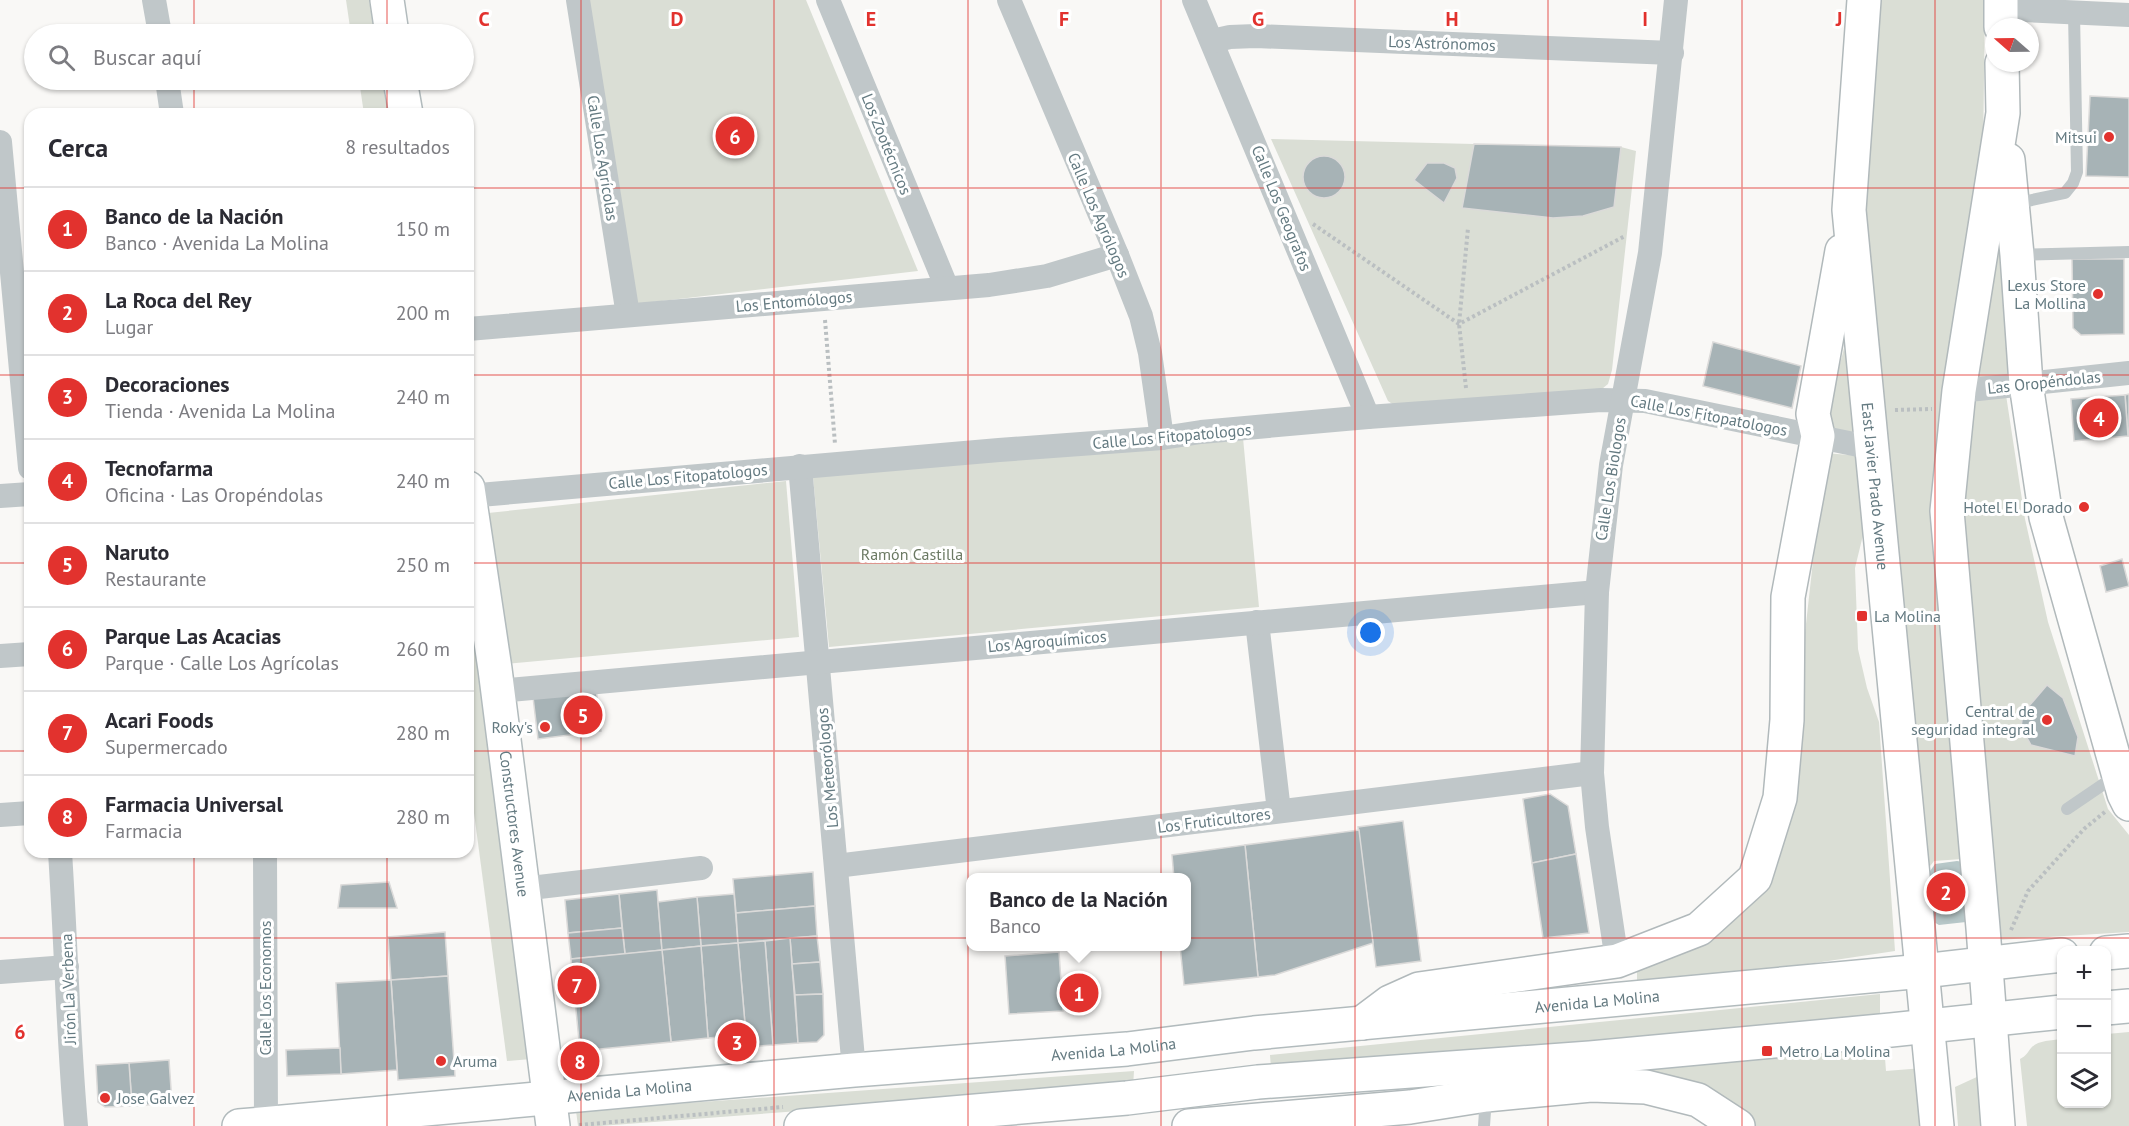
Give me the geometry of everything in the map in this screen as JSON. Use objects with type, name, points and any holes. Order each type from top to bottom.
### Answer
[{"type":"main road","points":[[387,0],[391,24]]},
{"type":"main road","name":"East Javier Prado Avenue","points":[[1864,0],[1849,210],[1928,1026]]},
{"type":"main road","points":[[2002,72],[2003,113],[2017,255],[2026,384],[2046,517],[2124,791]]},
{"type":"main road","points":[[402,90],[405,108]]},
{"type":"main road","points":[[1998,1126],[1947,512],[1959,391],[2003,113]]},
{"type":"main road","points":[[1362,1023],[1395,999],[1419,988],[1617,961],[1699,929],[1755,878],[1780,798],[1787,720],[1788,597],[1818,436],[1813,414],[1849,210]]},
{"type":"main road","name":"Constructores Avenue","points":[[474,533],[498,691],[551,1112]]},
{"type":"main road","points":[[2111,953],[2129,951]]},
{"type":"main road","name":"Avenida La Molina","points":[[253,1125],[551,1112],[854,1070],[1127,1049],[1254,1033],[1923,971],[2057,955]]},
{"type":"main road","points":[[2111,1008],[2129,1006]]},
{"type":"main road","points":[[1189,1126],[1318,1115],[1411,1116],[1485,1096],[1590,1058],[2057,1012]]},
{"type":"main road","points":[[1928,1026],[1937,1126]]},
{"type":"main road","points":[[1127,1049],[1115,1052],[1106,1062],[1102,1074],[1106,1086],[1115,1095],[1127,1098]]},
{"type":"main road","points":[[801,1126],[1127,1098],[1229,1086],[1485,1096],[1591,1085],[1646,1087],[1698,1100],[1738,1126]]},
{"type":"main road","points":[[1229,1086],[1318,1115]]},
{"type":"street","points":[[154,0],[158,24]]},
{"type":"street","name":"Calle Los Agrícolas","points":[[578,0],[628,315]]},
{"type":"street","name":"Los Zootécnicos","points":[[828,0],[947,288]]},
{"type":"street","name":"Calle Los Agrólogos","points":[[1009,0],[1117,255],[1146,335],[1162,438]]},
{"type":"street","name":"Calle Los Geografos","points":[[1194,0],[1368,417]]},
{"type":"street","name":"Calle Los Biologos","points":[[1617,961],[1592,773],[1597,592],[1605,503],[1650,253],[1676,0]]},
{"type":"street","points":[[2001,12],[2129,15]]},
{"type":"street","name":"Los Astrónomos","points":[[1212,41],[1230,37],[1256,36],[1672,53]]},
{"type":"street","points":[[168,90],[171,108]]},
{"type":"street","points":[[0,142],[24,403]]},
{"type":"street","name":"Los Entomólogos","points":[[474,328],[989,285],[1047,276],[1117,255]]},
{"type":"street","name":"Las Oropéndolas","points":[[1959,391],[2129,373]]},
{"type":"street","name":"Calle Los Fitopatologos","points":[[474,493],[1162,438],[1202,432],[1368,417],[1623,399],[1645,401],[1873,448]]},
{"type":"street","name":"Los Meteorólogos","points":[[800,466],[854,1070]]},
{"type":"street","points":[[0,496],[24,494]]},
{"type":"street","name":"Los Agroquímicos","points":[[498,691],[1597,592]]},
{"type":"street","points":[[1257,622],[1279,812]]},
{"type":"street","points":[[0,656],[24,654]]},
{"type":"street","name":"Los Fruticultores","points":[[836,866],[1592,773]]},
{"type":"street","points":[[0,815],[24,813]]},
{"type":"street","name":"Jirón La Verbena","points":[[60,858],[76,1126]]},
{"type":"street","name":"Calle Los Economos","points":[[253,1125],[265,858]]},
{"type":"street","points":[[522,889],[701,868]]},
{"type":"street","points":[[0,972],[68,967]]},
{"type":"lane","points":[[2012,204],[2065,193],[2078,172],[2074,13]]},
{"type":"lane","points":[[2017,255],[2129,252]]},
{"type":"lane","points":[[2067,809],[2124,791]]},
{"type":"path","points":[[1313,224],[1460,324]]},
{"type":"path","points":[[1468,228],[1460,324],[1468,410]]},
{"type":"path","points":[[1460,324],[1625,236]]},
{"type":"path","points":[[824,299],[837,463]]},
{"type":"path","points":[[2007,939],[2028,891],[2084,829],[2124,791]]},
{"type":"green space","points":[[346,0],[369,0],[373,24],[350,24]]},
{"type":"green space","points":[[587,0],[806,0],[918,271],[636,304]]},
{"type":"green space","points":[[1874,0],[1985,0],[1983,153],[1947,401],[1962,859],[1934,861],[1927,870],[1862,239]]},
{"type":"green space","points":[[360,90],[384,90],[387,108],[363,108]]},
{"type":"green space","points":[[1271,139],[1474,144],[1462,208],[1553,218],[1583,216],[1614,207],[1621,147],[1636,151],[1612,370],[1608,384],[1597,393],[1397,407],[1388,401]]},
{"type":"green space","points":[[1998,213],[2014,374],[1968,381]]},
{"type":"green space","points":[[1844,348],[1861,434],[1822,435]]},
{"type":"green space","points":[[2006,395],[2025,519],[2048,622],[2108,809],[2129,835],[2129,932],[1997,940],[1960,489],[1966,399]]},
{"type":"green space","name":"Ramón Castilla","points":[[1243,438],[1259,607],[829,647],[813,477]]},
{"type":"green space","points":[[1825,453],[1861,456],[1864,531],[1855,568],[1858,649],[1867,688],[1879,722],[1895,951],[1646,988],[1637,984],[1637,968],[1708,937],[1790,814],[1805,633]]},
{"type":"green space","points":[[786,481],[799,637],[506,664],[488,513]]},
{"type":"green space","points":[[474,625],[531,1059],[507,1061],[474,813]]},
{"type":"green space","points":[[1880,994],[1880,1016],[1271,1069],[1270,1055]]},
{"type":"green space","points":[[2129,1032],[2129,1126],[2027,1126],[2020,1059],[2034,1045],[2057,1040],[2057,1108],[2111,1108],[2111,1034]]},
{"type":"green space","points":[[1884,1045],[1886,1071],[1923,1068],[1927,1126],[1755,1126],[1733,1107],[1646,1074],[1635,1063]]},
{"type":"green space","points":[[1134,1071],[1133,1086],[600,1126],[578,1126],[576,1111]]},
{"type":"green space","points":[[1979,1076],[1982,1126],[1958,1126],[1955,1087]]},
{"type":"shaded area","points":[[1963,862],[1968,920],[1939,925],[1932,921],[1928,874],[1935,864]]},
{"type":"building","name":"Mitsui","points":[[2090,96],[2129,98],[2129,177],[2086,176]]},
{"type":"building","points":[[1474,144],[1621,147],[1614,207],[1583,216],[1553,218],[1462,208]]},
{"type":"building","points":[[1324,156],[1339,162],[1345,177],[1339,192],[1324,198],[1309,192],[1303,177],[1309,162]]},
{"type":"building","points":[[1427,163],[1444,163],[1455,168],[1457,178],[1444,203],[1414,180]]},
{"type":"building","name":"Lexus Store La Mollina","points":[[2072,259],[2124,259],[2124,334],[2081,335],[2073,328]]},
{"type":"building","points":[[1713,342],[1801,366],[1792,408],[1703,386]]},
{"type":"building","points":[[2129,394],[2129,436],[2128,436],[2125,395]]},
{"type":"building","points":[[2125,395],[2128,436],[2074,441],[2071,399]]},
{"type":"building","points":[[2122,559],[2129,586],[2106,592],[2100,566]]},
{"type":"building","name":"Central de seguridad integral","points":[[2047,685],[2063,698],[2078,737],[2075,756],[2031,745],[2021,727],[2023,713]]},
{"type":"building","points":[[596,688],[601,731],[538,739],[533,697]]},
{"type":"building","points":[[1550,794],[1568,806],[1576,854],[1532,863],[1523,799]]},
{"type":"building","points":[[1403,821],[1421,961],[1376,967],[1358,827]]},
{"type":"building","points":[[1359,830],[1373,943],[1275,975],[1258,977],[1245,845]]},
{"type":"building","points":[[1245,845],[1258,977],[1184,985],[1181,951],[1191,951],[1191,873],[1174,873],[1172,855]]},
{"type":"building","points":[[1576,854],[1589,933],[1543,938],[1532,863]]},
{"type":"building","points":[[813,872],[815,906],[736,913],[733,879]]},
{"type":"building","points":[[389,882],[397,908],[338,908],[341,885]]},
{"type":"building","points":[[657,890],[662,950],[625,954],[619,894]]},
{"type":"building","points":[[619,894],[622,928],[568,933],[565,900]]},
{"type":"building","points":[[734,894],[738,943],[701,946],[697,897]]},
{"type":"building","points":[[697,897],[701,946],[662,950],[658,902]]},
{"type":"building","points":[[815,906],[817,936],[738,943],[736,913]]},
{"type":"building","points":[[622,928],[625,954],[571,959],[568,933]]},
{"type":"building","points":[[445,932],[448,976],[391,980],[388,937]]},
{"type":"building","points":[[817,936],[820,962],[792,964],[790,938]]},
{"type":"building","points":[[790,938],[798,1043],[773,1045],[765,941]]},
{"type":"building","points":[[765,941],[773,1045],[747,1047],[738,943]]},
{"type":"building","points":[[738,943],[747,1047],[720,1049],[719,1037],[708,1038],[701,946]]},
{"type":"building","points":[[701,946],[708,1038],[671,1042],[662,950]]},
{"type":"building","points":[[662,950],[671,1042],[580,1051],[571,959]]},
{"type":"building","points":[[1059,952],[1063,1011],[1009,1014],[1005,956]]},
{"type":"building","points":[[820,962],[823,994],[795,995],[792,964]]},
{"type":"building","points":[[448,976],[455,1076],[398,1080],[391,980]]},
{"type":"building","points":[[391,980],[397,1070],[341,1074],[336,983]]},
{"type":"building","points":[[823,994],[824,1035],[817,1042],[798,1043],[795,995]]},
{"type":"building","points":[[340,1048],[341,1074],[287,1076],[286,1050]]},
{"type":"building","points":[[169,1060],[172,1103],[132,1106],[129,1063]]},
{"type":"building","points":[[129,1063],[132,1106],[105,1107],[98,1102],[96,1065]]},
{"type":"place","name":"Parque Las Acacias","points":[[735,136]]},
{"type":"place","name":"Mitsui","points":[[2109,137]]},
{"type":"place","name":"Lexus Store La Mollina","points":[[2098,294]]},
{"type":"place","name":"Tecnofarma","points":[[2099,418]]},
{"type":"place","name":"Hotel El Dorado","points":[[2084,507]]},
{"type":"place","name":"La Molina","points":[[1862,616]]},
{"type":"place","name":"Naruto","points":[[583,715]]},
{"type":"place","name":"Central de seguridad integral","points":[[2047,720]]},
{"type":"place","name":"Roky's","points":[[545,727]]},
{"type":"place","name":"La Roca del Rey","points":[[1946,892]]},
{"type":"place","name":"Acari Foods","points":[[577,985]]},
{"type":"place","name":"Banco de la Nación","points":[[1079,993]]},
{"type":"place","name":"Decoraciones","points":[[737,1042]]},
{"type":"place","name":"Metro La Molina","points":[[1767,1051]]},
{"type":"place","name":"Aruma","points":[[441,1061]]},
{"type":"place","name":"Farmacia Universal","points":[[580,1061]]},
{"type":"place","name":"Jose Galvez","points":[[105,1098]]}]
